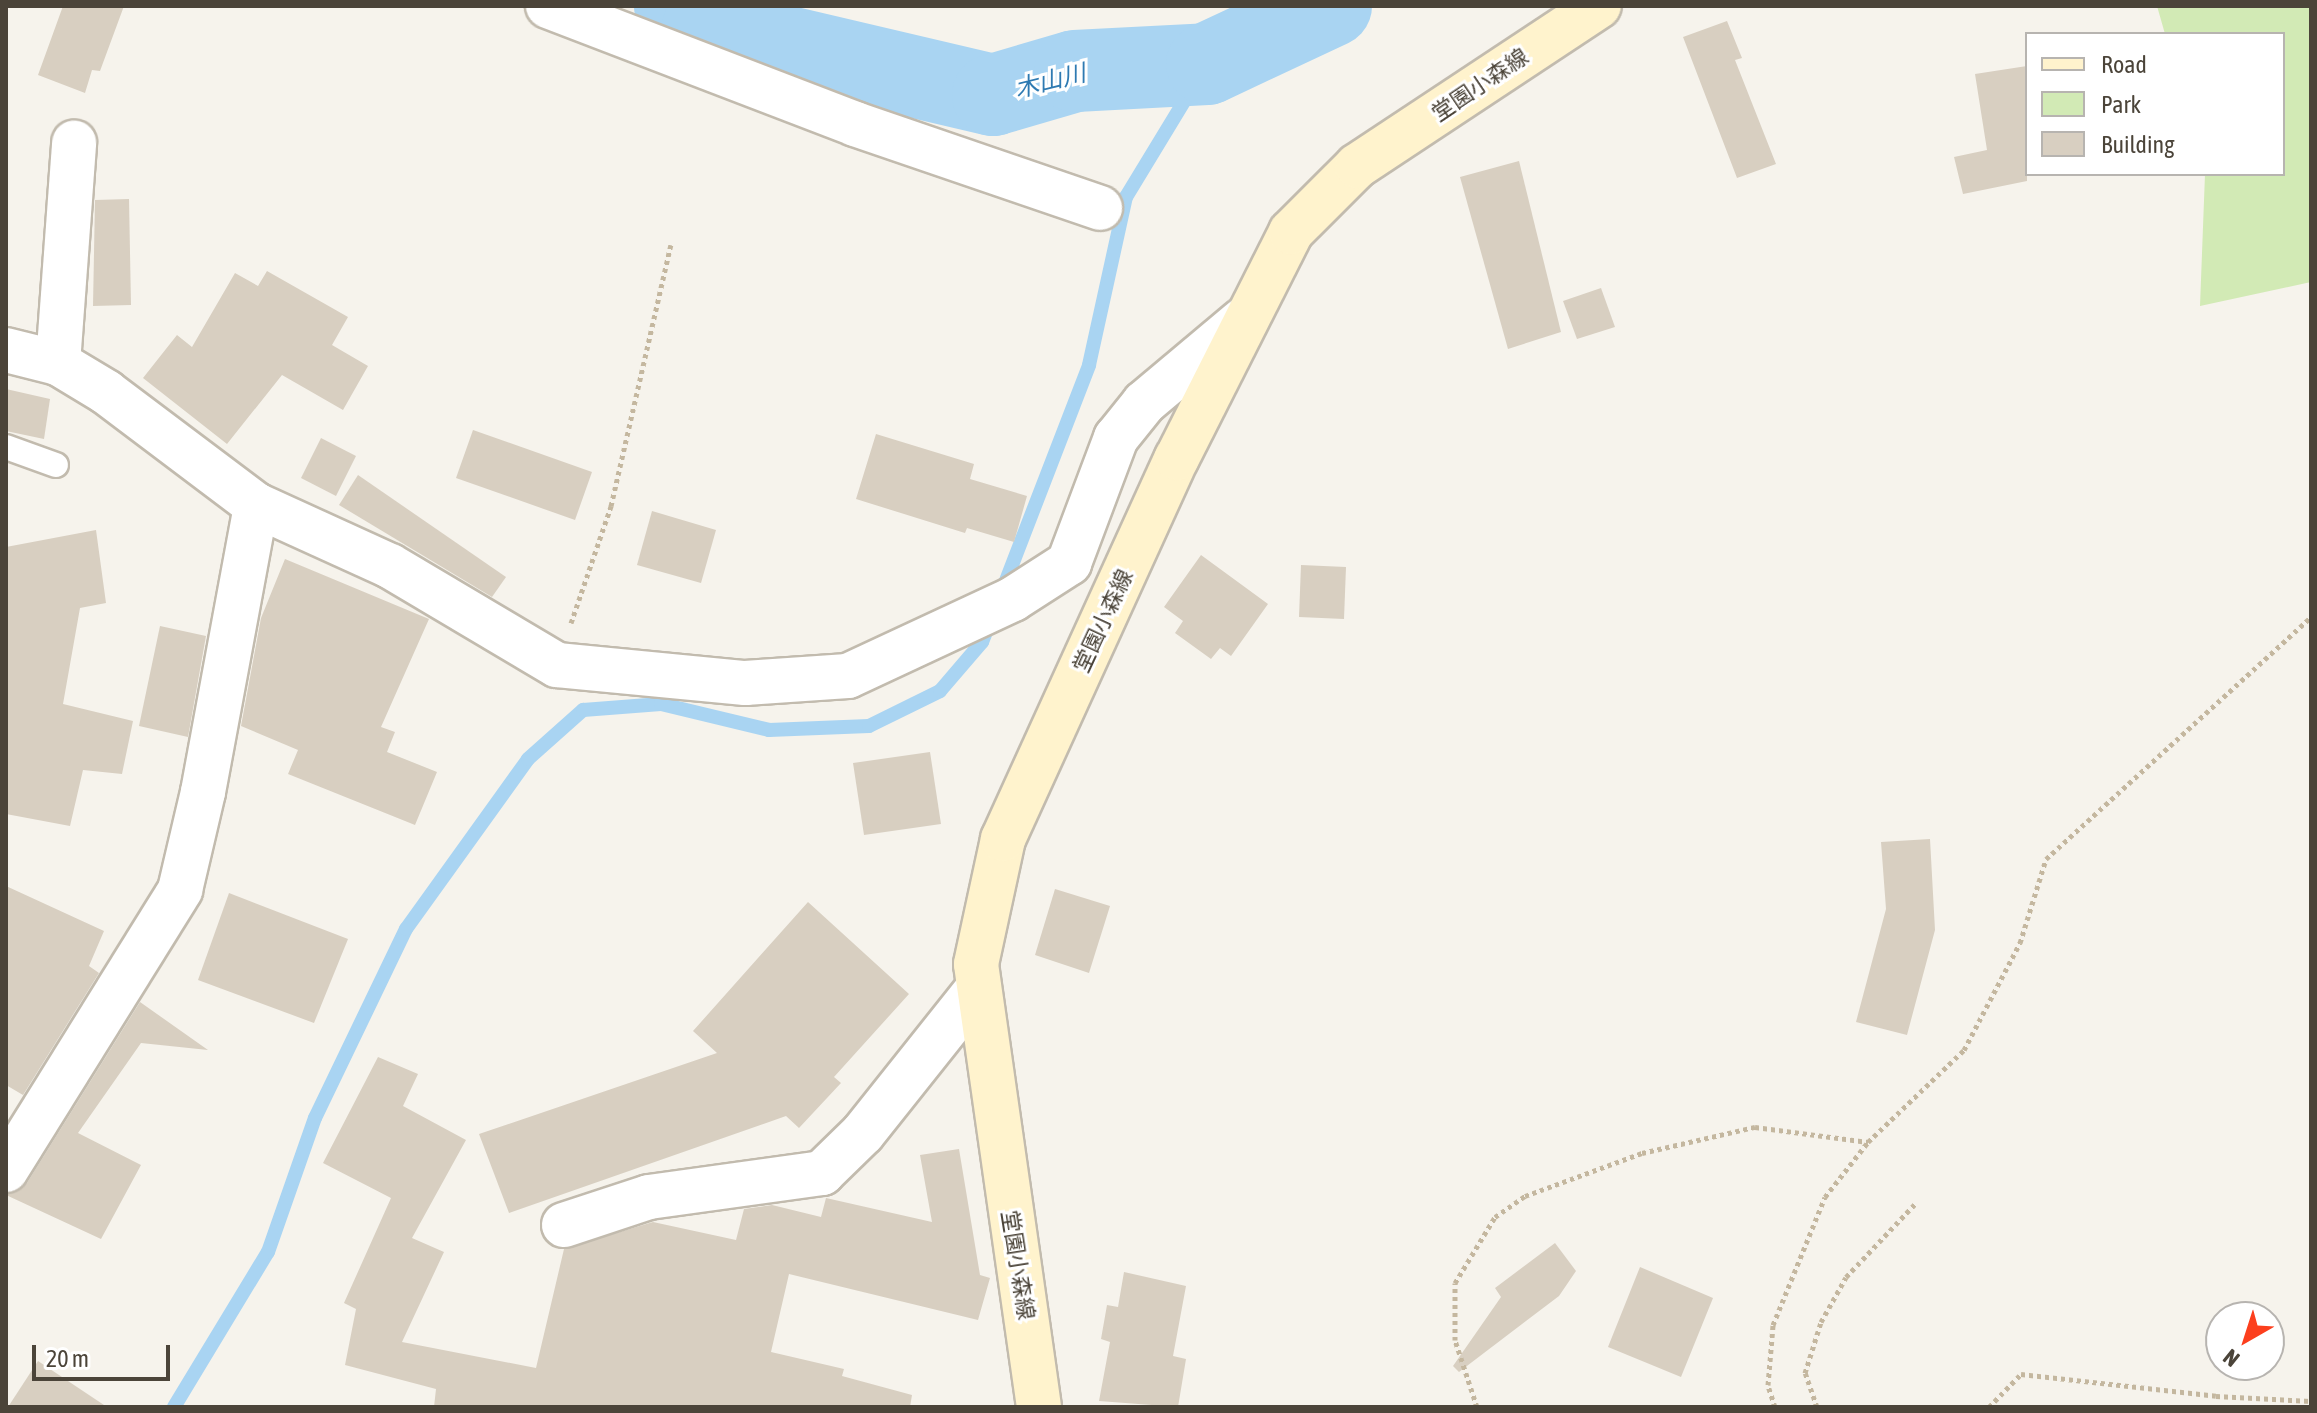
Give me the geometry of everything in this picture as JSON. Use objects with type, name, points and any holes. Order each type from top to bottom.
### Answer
[{"type":"main road","name":"堂園小森線","points":[[1039,1407],[976,964],[1003,839],[1243,320],[1291,232],[1357,166],[1599,6]]},
{"type":"street","points":[[548,6],[855,124],[1100,208]]},
{"type":"street","points":[[58,363],[74,143]]},
{"type":"street","points":[[6,350],[58,363],[106,392],[256,505],[390,566],[557,665],[745,683],[848,676],[1013,599],[1069,563],[1116,438],[1144,403],[1243,320]]},
{"type":"street","points":[[6,1170],[180,890],[256,505]]},
{"type":"street","points":[[564,1225],[649,1197],[822,1173],[863,1133],[979,987]]},
{"type":"lane","points":[[6,447],[56,465]]},
{"type":"path","points":[[557,665],[611,506],[671,245]]},
{"type":"path","points":[[1775,1407],[1768,1385],[1773,1325],[1825,1197],[1868,1142],[1964,1050],[2020,943],[2046,859],[2311,617]]},
{"type":"path","points":[[1477,1407],[1455,1340],[1455,1283],[1495,1217],[1525,1196],[1642,1153],[1755,1127],[1868,1142]]},
{"type":"path","points":[[1817,1407],[1805,1373],[1821,1322],[1846,1277],[1915,1204]]},
{"type":"path","points":[[1989,1407],[2021,1374],[2311,1401]]},
{"type":"green space","points":[[2157,6],[2311,6],[2311,282],[2200,306],[2205,176],[2285,176],[2285,32],[2164,32]]},
{"type":"building","points":[[63,6],[124,6],[100,71],[92,70],[85,93],[38,75]]},
{"type":"building","points":[[1727,21],[1742,58],[1735,60],[1776,164],[1737,178],[1683,37]]},
{"type":"building","points":[[2025,66],[2027,181],[1963,194],[1954,157],[1987,150],[1975,74]]},
{"type":"building","points":[[1519,161],[1561,332],[1508,349],[1460,177]]},
{"type":"building","points":[[129,199],[131,305],[93,306],[95,200]]},
{"type":"building","points":[[267,271],[348,317],[332,345],[368,366],[343,410],[282,375],[227,444],[143,378],[177,335],[192,347],[235,273],[258,286]]},
{"type":"building","points":[[1601,288],[1615,327],[1577,339],[1563,301]]},
{"type":"building","points":[[6,389],[50,399],[44,439],[6,431]]},
{"type":"building","points":[[473,430],[592,472],[575,520],[456,478]]},
{"type":"building","points":[[876,434],[974,464],[970,479],[1027,496],[1014,542],[967,528],[965,533],[856,499]]},
{"type":"building","points":[[321,438],[356,456],[336,496],[301,478]]},
{"type":"building","points":[[358,475],[506,577],[492,597],[339,505]]},
{"type":"building","points":[[652,511],[716,530],[701,583],[637,565]]},
{"type":"building","points":[[96,530],[106,603],[80,608],[63,704],[133,721],[122,774],[83,770],[70,826],[6,814],[6,547]]},
{"type":"building","points":[[1201,555],[1268,604],[1231,656],[1220,648],[1211,659],[1175,633],[1183,621],[1164,607]]},
{"type":"building","points":[[285,559],[429,619],[381,727],[395,732],[387,752],[437,772],[415,825],[288,774],[298,750],[241,726],[261,618]]},
{"type":"building","points":[[1301,565],[1346,567],[1344,619],[1299,617]]},
{"type":"building","points":[[160,626],[206,636],[188,737],[139,726]]},
{"type":"building","points":[[930,752],[941,824],[864,835],[853,763]]},
{"type":"building","points":[[1930,839],[1935,930],[1907,1035],[1856,1022],[1886,909],[1881,842]]},
{"type":"building","points":[[6,886],[104,931],[89,966],[99,973],[23,1095],[6,1085]]},
{"type":"building","points":[[1055,889],[1110,906],[1089,973],[1035,955]]},
{"type":"building","points":[[229,893],[348,939],[314,1023],[198,980]]},
{"type":"building","points":[[808,902],[909,994],[834,1077],[841,1083],[799,1128],[786,1116],[509,1213],[479,1134],[717,1053],[693,1031]]},
{"type":"building","points":[[140,1002],[208,1050],[141,1043],[78,1133],[141,1165],[101,1239],[6,1195],[27,1183]]},
{"type":"building","points":[[378,1057],[418,1074],[403,1106],[466,1140],[412,1238],[444,1252],[402,1342],[536,1368],[564,1249],[653,1222],[736,1240],[744,1209],[772,1205],[821,1217],[826,1198],[932,1222],[920,1155],[959,1149],[980,1275],[990,1278],[978,1320],[789,1274],[771,1352],[844,1369],[842,1376],[912,1395],[910,1407],[434,1407],[436,1389],[345,1365],[356,1309],[344,1303],[391,1198],[323,1163]]},
{"type":"building","points":[[1555,1243],[1576,1271],[1559,1296],[1459,1372],[1453,1366],[1501,1297],[1495,1288]]},
{"type":"building","points":[[1640,1267],[1713,1298],[1681,1377],[1608,1347]]},
{"type":"building","points":[[1124,1272],[1186,1286],[1173,1356],[1186,1359],[1178,1407],[1099,1401],[1110,1342],[1101,1339],[1107,1305],[1118,1307]]},
{"type":"building","points":[[38,1361],[107,1407],[8,1407]]},
{"type":"waterway","name":"木山川","points":[[675,6],[703,27],[993,95],[1075,71],[1207,64],[1331,6]]},
{"type":"waterway","points":[[1002,591],[1089,365],[1126,197],[1207,64]]},
{"type":"waterway","points":[[174,1407],[268,1252],[315,1118],[406,929],[528,759],[583,710],[661,704],[769,730],[869,726],[940,691],[982,642],[990,622]]}]
